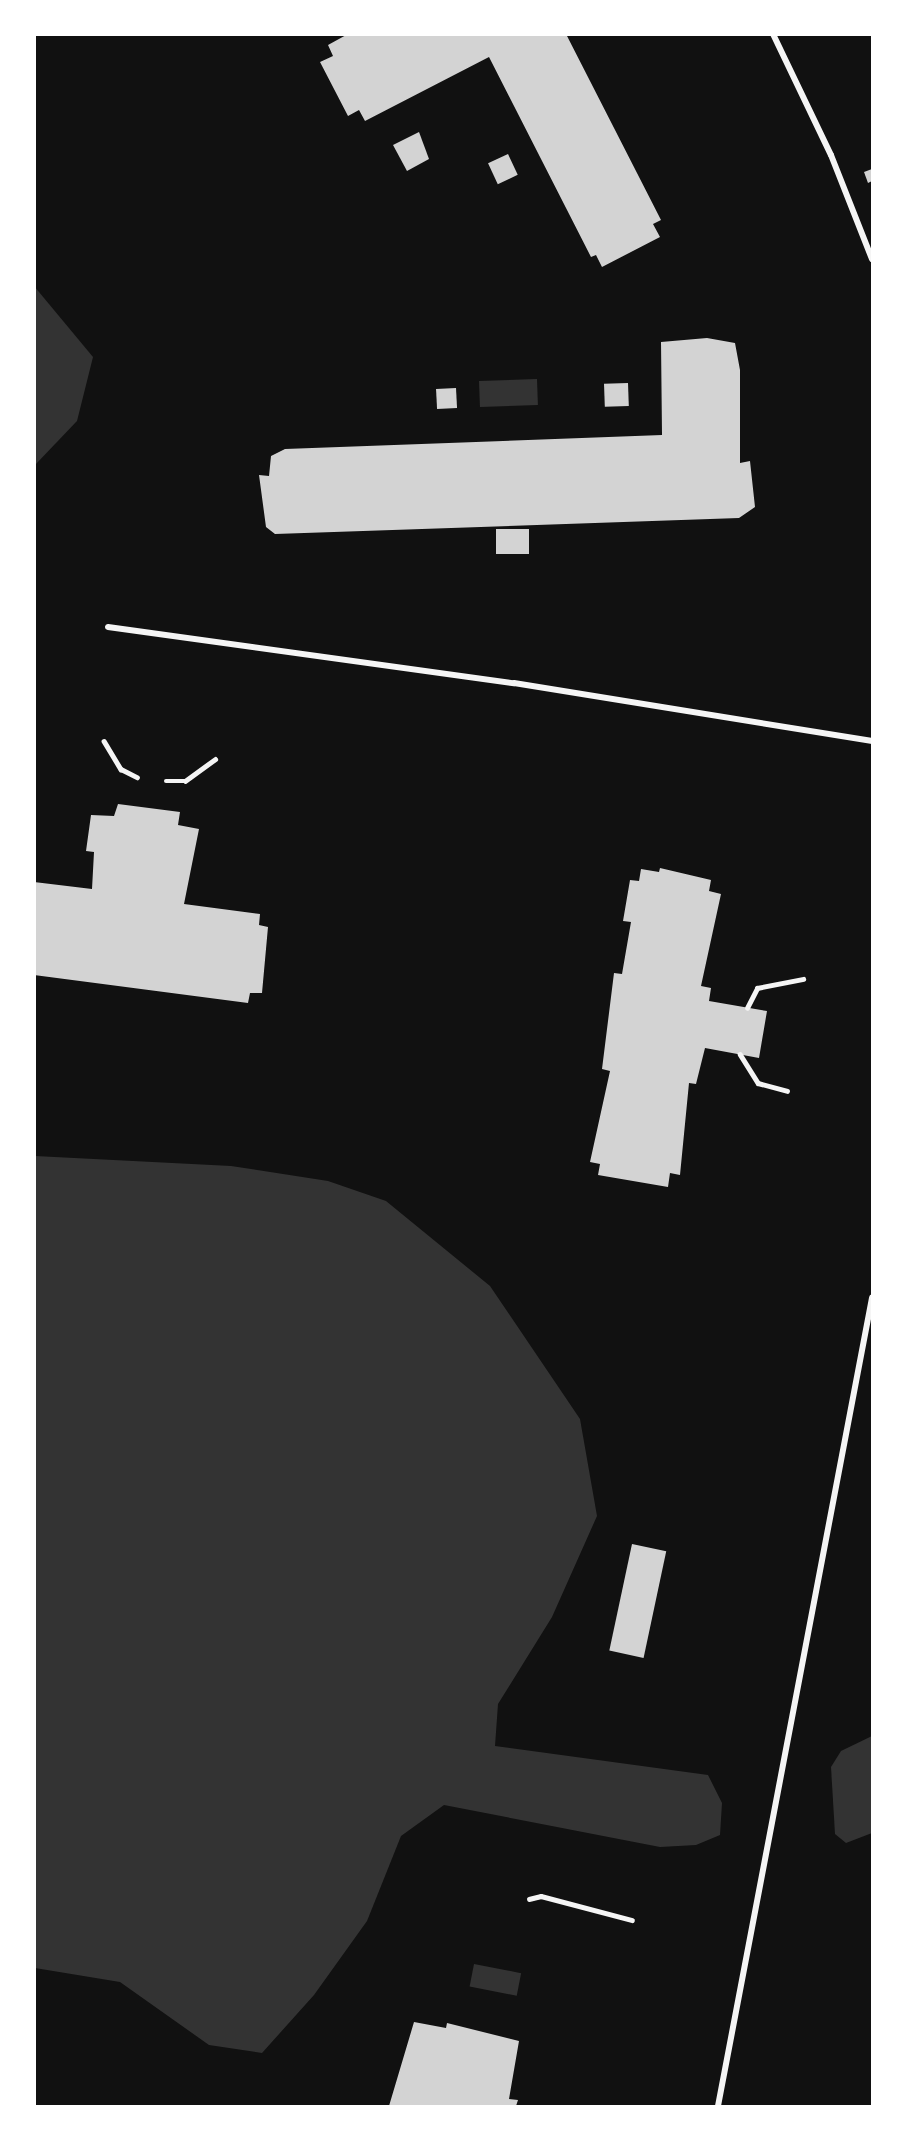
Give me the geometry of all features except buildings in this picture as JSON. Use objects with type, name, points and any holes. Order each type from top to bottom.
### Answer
[{"type":"street","points":[[773,34],[831,155],[873,259]]},
{"type":"street","points":[[108,627],[396,667],[873,741]]},
{"type":"street","points":[[718,2106],[873,1298]]},
{"type":"lane","points":[[104,741],[121,770],[137,777]]},
{"type":"lane","points":[[165,781],[185,781],[215,759]]},
{"type":"lane","points":[[747,1008],[757,988],[803,979]]},
{"type":"lane","points":[[740,1054],[758,1083],[788,1091]]},
{"type":"lane","points":[[529,1899],[541,1896],[632,1920]]},
{"type":"shaded area","points":[[34,286],[93,357],[77,421],[35,465]]},
{"type":"shaded area","points":[[537,379],[538,405],[480,407],[479,381]]},
{"type":"shaded area","points":[[35,1156],[231,1166],[328,1181],[386,1201],[490,1286],[580,1419],[597,1516],[552,1617],[498,1704],[495,1746],[708,1775],[722,1803],[720,1835],[696,1845],[660,1847],[444,1805],[401,1836],[367,1921],[314,1995],[262,2053],[209,2045],[120,1982],[35,1968]]},
{"type":"shaded area","points":[[872,1736],[872,1833],[846,1843],[835,1834],[831,1767],[841,1751]]},
{"type":"shaded area","points":[[474,1964],[521,1973],[517,1996],[470,1987]]}]
